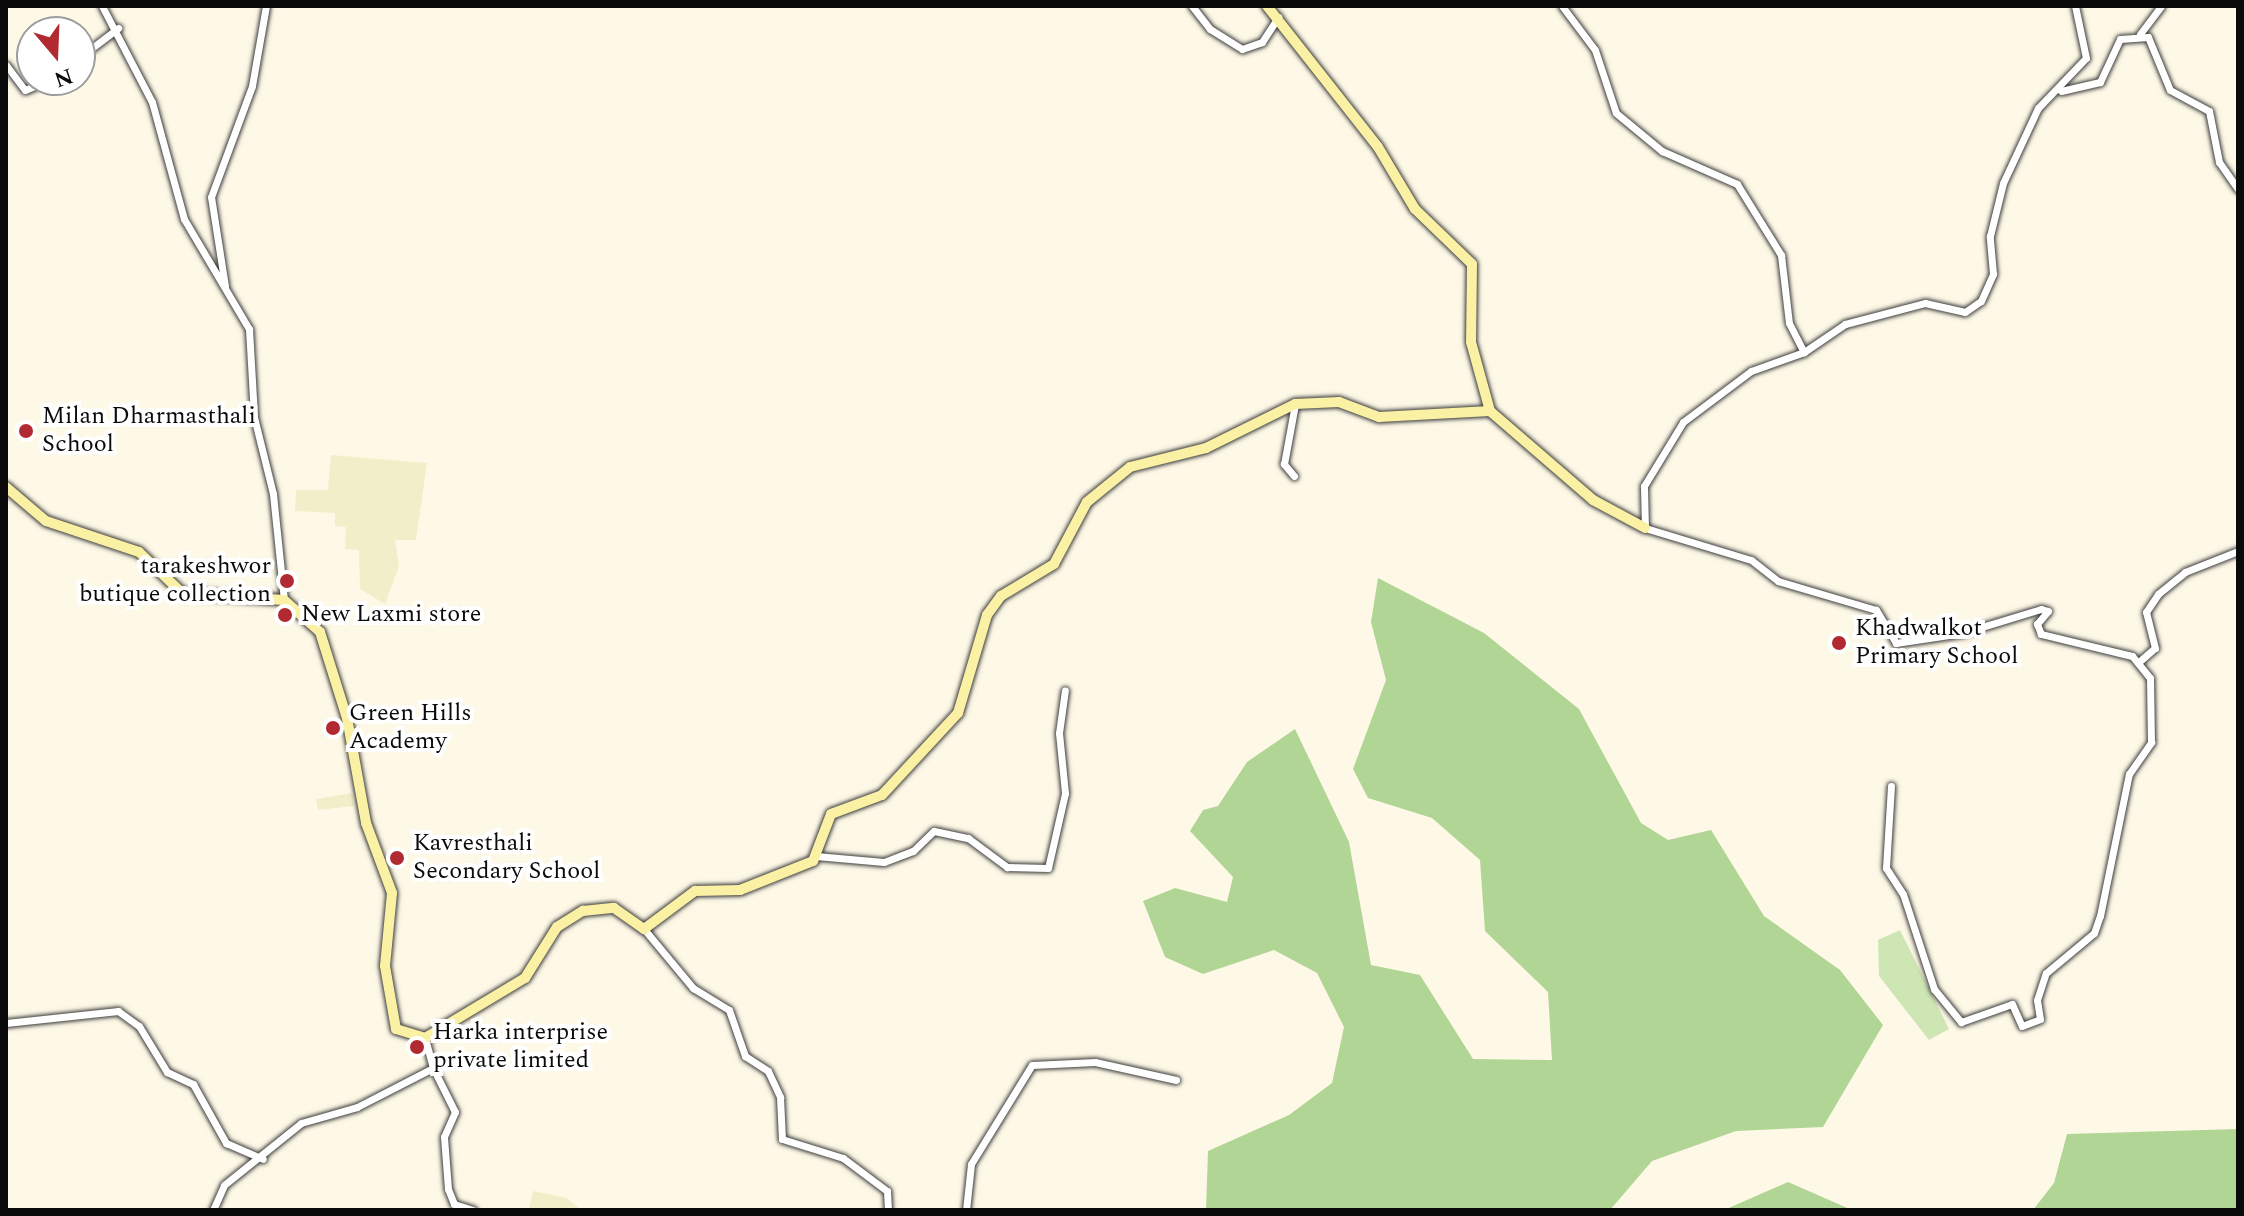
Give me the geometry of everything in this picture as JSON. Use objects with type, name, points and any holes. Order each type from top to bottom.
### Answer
[{"type":"street","points":[[102,6],[118,28],[161,127],[184,219],[249,329],[254,417],[273,494],[284,600]]},
{"type":"street","points":[[225,286],[211,197],[252,86],[266,6]]},
{"type":"street","points":[[1192,6],[1210,29],[1242,49],[1262,42],[1278,17]]},
{"type":"street","points":[[1267,6],[1378,147],[1415,209],[1472,264],[1471,342],[1490,411],[1593,500],[1645,528],[1751,560],[1778,581],[1876,610],[1896,643],[1962,633],[2041,609],[2048,611],[2037,624],[2041,634],[2141,660],[2150,678],[2151,742],[2129,774],[2094,933],[2046,973],[2037,1000],[2040,1019],[2022,1026],[2012,1004],[1961,1022],[1934,989],[1903,894],[1886,868],[1891,786]]},
{"type":"street","points":[[1562,6],[1595,50],[1616,113],[1662,151],[1737,184],[1781,255],[1789,323],[1804,352]]},
{"type":"street","points":[[1645,528],[1644,486],[1683,422],[1751,371],[1804,352],[1845,324],[1925,303],[1965,312],[1981,301],[1993,274],[1990,236],[2003,183],[2038,108],[2061,91],[2086,58],[2075,6]]},
{"type":"street","points":[[2061,91],[2100,82],[2113,46],[2140,34],[2161,6]]},
{"type":"street","points":[[96,45],[118,28]]},
{"type":"street","points":[[2140,34],[2154,42],[2170,90],[2209,111],[2219,162],[2238,189]]},
{"type":"street","points":[[816,856],[831,814],[882,795],[958,713],[987,615],[1001,596],[1054,564],[1087,502],[1130,467],[1206,448],[1295,404],[1339,402],[1379,417],[1490,411]]},
{"type":"street","points":[[1294,476],[1284,464],[1295,404]]},
{"type":"street","points":[[6,487],[46,521],[139,552],[182,593],[284,600],[320,632],[347,718],[366,823],[384,860],[392,893],[385,966],[396,1029],[425,1038],[525,978],[557,927],[583,911],[614,908],[644,929],[693,988],[729,1010],[745,1056],[768,1071],[780,1097],[782,1139],[843,1158],[887,1191],[888,1210]]},
{"type":"street","points":[[2141,660],[2155,648],[2146,612],[2158,594],[2185,572],[2238,551]]},
{"type":"street","points":[[644,929],[691,893],[740,890],[816,856],[884,862],[913,851],[934,831],[968,838],[1007,867],[1048,868],[1065,793],[1059,733],[1065,690]]},
{"type":"street","points":[[6,1023],[118,1011],[139,1026],[167,1072],[193,1084],[226,1143],[263,1159]]},
{"type":"street","points":[[425,1038],[433,1068],[455,1112],[454,1128],[444,1137],[448,1189],[454,1204],[473,1210]]},
{"type":"street","points":[[966,1210],[971,1164],[1032,1065],[1095,1062],[1176,1080]]},
{"type":"street","points":[[213,1210],[224,1185],[263,1159],[301,1123],[357,1107],[433,1068]]},
{"type":"shaded area","points":[[331,455],[427,463],[416,540],[395,540],[399,566],[385,604],[360,589],[359,550],[345,549],[346,527],[335,526],[335,513],[295,511],[296,490],[328,490]]},
{"type":"shaded area","points":[[352,793],[354,806],[318,810],[316,799]]},
{"type":"shaded area","points":[[533,1191],[567,1198],[581,1210],[529,1210]]},
{"type":"green space","points":[[1378,578],[1484,633],[1579,709],[1641,823],[1668,840],[1711,830],[1764,916],[1840,970],[1883,1025],[1823,1127],[1736,1131],[1652,1161],[1610,1210],[1206,1210],[1208,1151],[1289,1115],[1332,1083],[1344,1027],[1317,973],[1274,950],[1203,974],[1165,957],[1143,901],[1175,888],[1227,902],[1233,877],[1190,831],[1203,810],[1218,806],[1247,762],[1295,729],[1349,842],[1371,965],[1420,975],[1473,1059],[1552,1060],[1548,992],[1485,931],[1480,860],[1432,818],[1368,798],[1353,769],[1386,680],[1371,622]]},
{"type":"green space","points":[[1900,930],[1949,1029],[1929,1040],[1879,976],[1878,940]]},
{"type":"green space","points":[[2238,1129],[2238,1210],[2033,1210],[2054,1183],[2067,1134]]},
{"type":"green space","points":[[1788,1182],[1852,1210],[1724,1210]]},
{"type":"place","name":"Milan Dharmasthali School","points":[[26,431]]},
{"type":"place","name":"tarakeshwor butique collection","points":[[287,581]]},
{"type":"place","name":"New Laxmi store","points":[[285,615]]},
{"type":"place","name":"Khadwalkot Primary School","points":[[1839,643]]},
{"type":"place","name":"Green Hills Academy","points":[[333,728]]},
{"type":"place","name":"Kavresthali Secondary School","points":[[397,858]]},
{"type":"place","name":"Harka interprise private limited","points":[[417,1047]]}]
